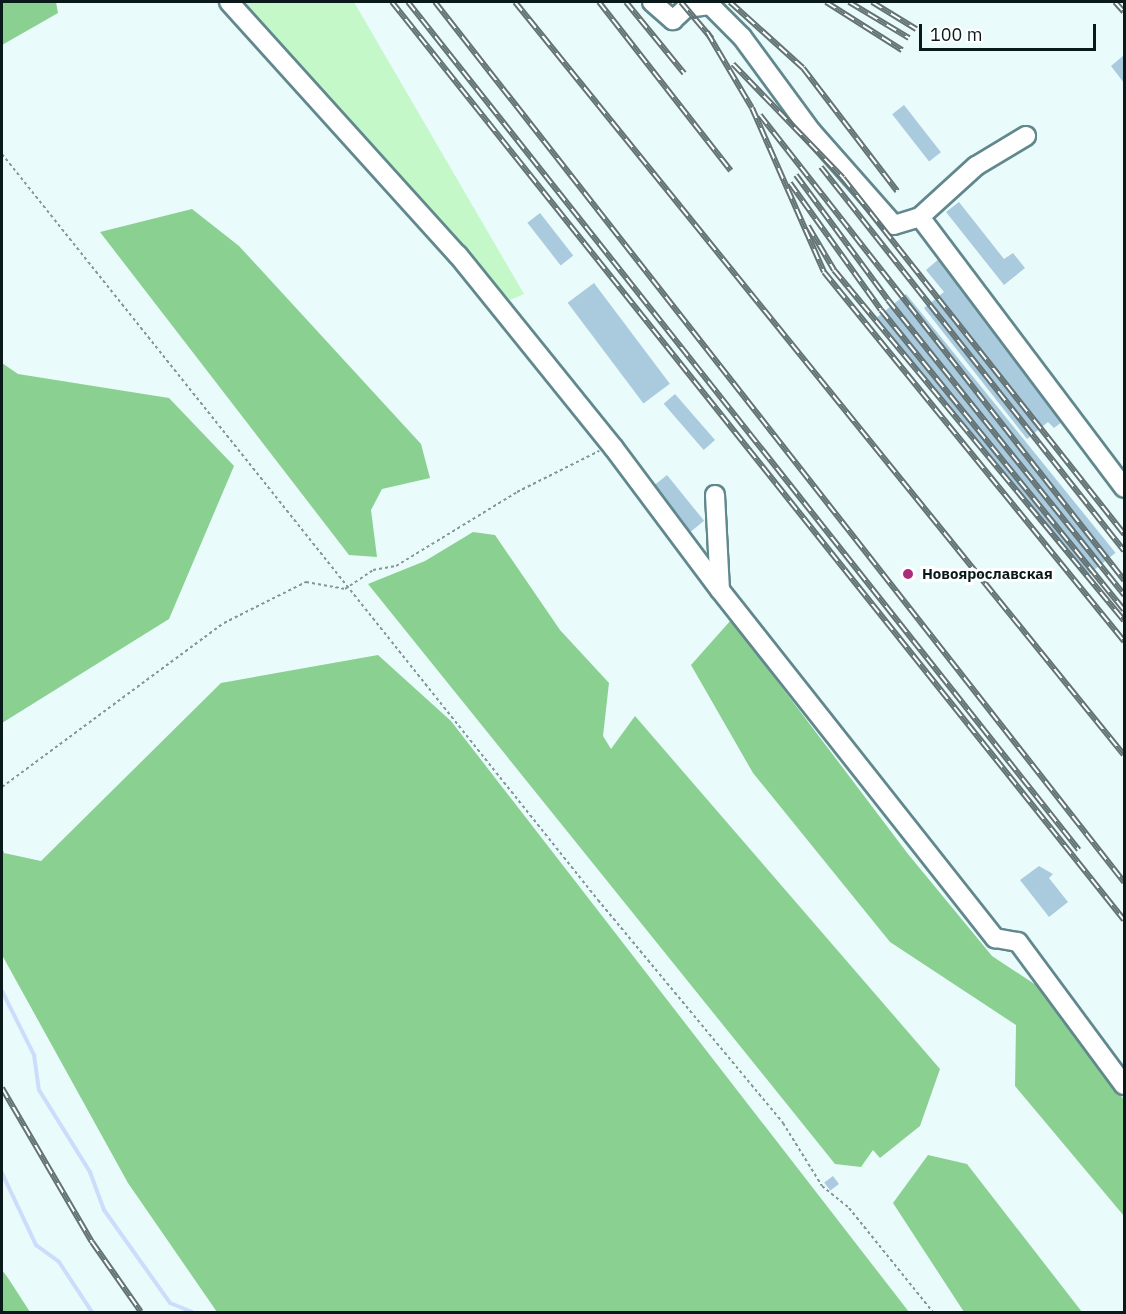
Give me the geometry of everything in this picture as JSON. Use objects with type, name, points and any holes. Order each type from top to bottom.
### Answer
[{"type":"street","points":[[229,2],[458,255],[613,447],[720,590],[994,938],[1018,942],[1125,1085]]},
{"type":"street","points":[[652,2],[673,20],[686,8],[710,5],[742,38],[811,131],[894,225],[920,217],[976,166],[1026,136]]},
{"type":"street","points":[[920,217],[1125,488]]},
{"type":"street","points":[[715,495],[720,590]]},
{"type":"path","points":[[2,154],[783,1123],[822,1186],[849,1208],[933,1312]]},
{"type":"path","points":[[2,787],[224,622],[306,582],[349,587],[373,570],[396,566],[517,492],[613,447]]},
{"type":"green space","points":[[2,2],[56,2],[58,13],[2,45]]},
{"type":"green space","points":[[241,2],[354,2],[524,294],[510,300]]},
{"type":"green space","points":[[192,209],[239,246],[421,444],[430,478],[382,489],[371,510],[377,557],[349,555],[100,232]]},
{"type":"green space","points":[[2,363],[18,374],[169,398],[234,466],[169,619],[2,723]]},
{"type":"green space","points":[[473,532],[495,535],[560,630],[609,683],[603,736],[611,749],[635,716],[940,1069],[920,1126],[880,1158],[873,1150],[861,1167],[835,1164],[368,584],[425,561]]},
{"type":"green space","points":[[731,620],[908,854],[992,956],[1039,987],[1124,1100],[1124,1216],[1015,1086],[1016,1025],[890,942],[753,773],[691,665]]},
{"type":"green space","points":[[378,655],[451,721],[909,1312],[217,1312],[128,1183],[2,955],[2,847],[4,853],[41,861],[221,683]]},
{"type":"green space","points":[[928,1155],[967,1164],[1082,1312],[964,1312],[893,1203]]},
{"type":"green space","points":[[2,1270],[8,1278],[30,1312],[2,1312]]},
{"type":"building","points":[[1124,55],[1124,83],[1111,66]]},
{"type":"building","points":[[904,105],[941,152],[929,162],[892,114]]},
{"type":"building","points":[[959,202],[1004,259],[1013,253],[1025,268],[1004,285],[946,212]]},
{"type":"building","points":[[540,213],[573,256],[561,265],[527,223]]},
{"type":"building","points":[[940,258],[1067,418],[1054,428],[1048,422],[1027,439],[924,308],[944,292],[926,270]]},
{"type":"building","points":[[594,283],[670,384],[643,403],[568,303]]},
{"type":"building","points":[[906,294],[1116,553],[1085,577],[876,319]]},
{"type":"building","points":[[675,394],[715,440],[704,450],[664,404]]},
{"type":"building","points":[[667,475],[704,521],[688,534],[651,488]]},
{"type":"building","points":[[1039,866],[1053,874],[1049,878],[1068,902],[1049,917],[1020,880]]},
{"type":"building","points":[[833,1176],[839,1184],[830,1191],[824,1183]]},
{"type":"waterway","points":[[2,991],[34,1055],[39,1090],[90,1172],[104,1210],[170,1303],[192,1312]]},
{"type":"waterway","points":[[2,1173],[36,1245],[59,1262],[92,1312]]},
{"type":"railway","points":[[392,2],[1124,920]]},
{"type":"railway","points":[[408,2],[1079,850]]},
{"type":"railway","points":[[435,2],[1124,882]]},
{"type":"railway","points":[[515,2],[1124,755]]},
{"type":"railway","points":[[599,2],[731,171]]},
{"type":"railway","points":[[626,2],[684,73]]},
{"type":"railway","points":[[681,2],[712,39]]},
{"type":"railway","points":[[730,2],[803,68],[897,191]]},
{"type":"railway","points":[[826,2],[902,50]]},
{"type":"railway","points":[[849,2],[909,38]]},
{"type":"railway","points":[[872,2],[916,29]]},
{"type":"railway","points":[[1115,2],[1124,12]]},
{"type":"railway","points":[[707,32],[752,108],[824,272],[1124,641]]},
{"type":"railway","points":[[733,64],[843,178],[1124,534]]},
{"type":"railway","points":[[760,115],[1124,580]]},
{"type":"railway","points":[[821,167],[1124,551]]},
{"type":"railway","points":[[796,175],[888,300],[1124,595]]},
{"type":"railway","points":[[790,183],[881,310],[1124,610]]},
{"type":"railway","points":[[808,226],[834,270],[1124,621]]},
{"type":"railway","points":[[2,1088],[92,1242],[141,1312]]},
{"type":"place","name":"Новоярославская","points":[[908,574]]}]
